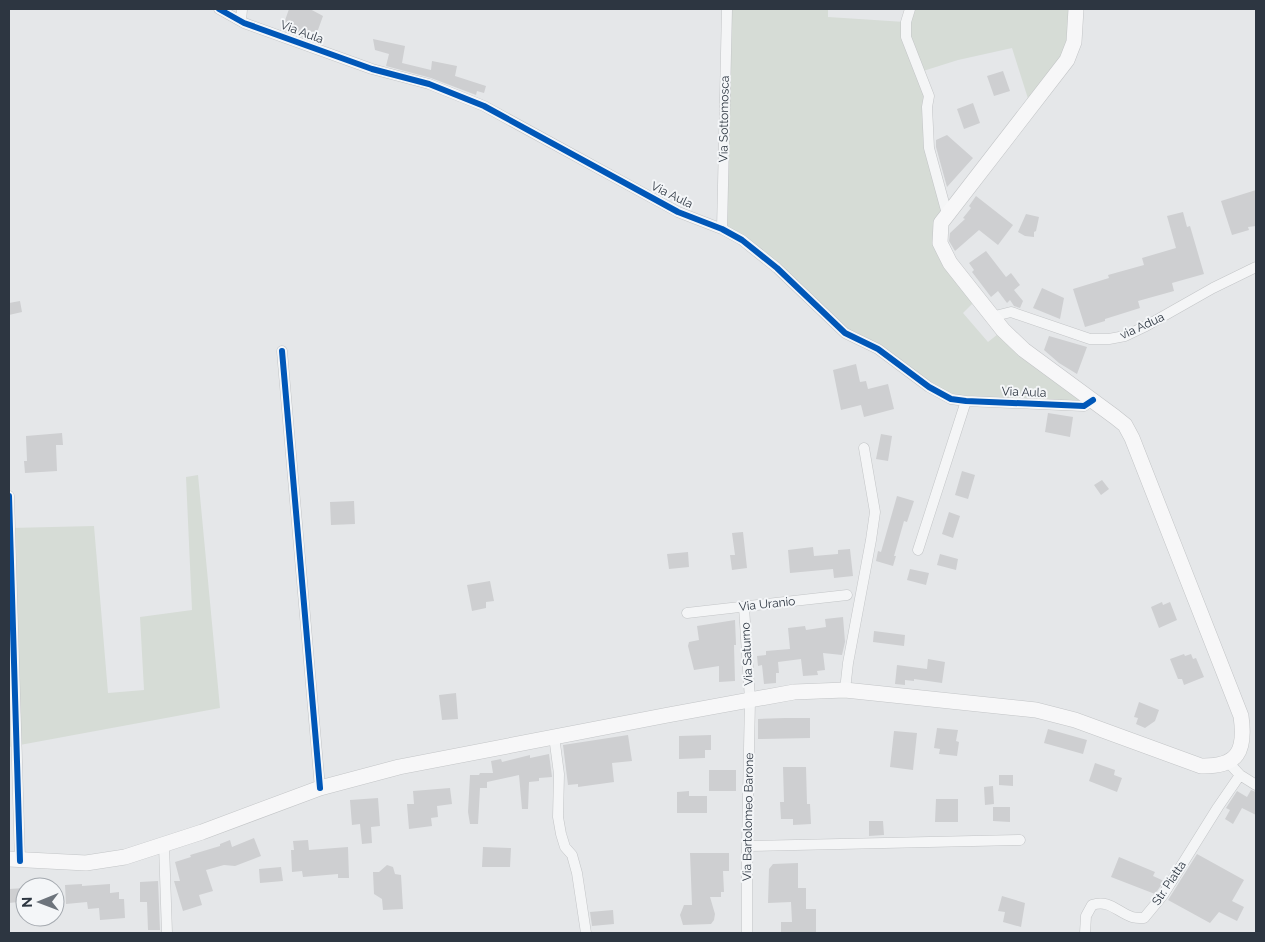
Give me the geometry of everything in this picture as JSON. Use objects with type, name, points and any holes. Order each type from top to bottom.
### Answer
[{"type":"main road","points":[[13,861],[86,863],[125,857],[164,845],[320,788],[399,767],[554,736],[794,692],[845,690],[1036,710],[1075,720],[1201,766],[1229,763],[1238,754],[1243,741],[1241,716],[1132,438],[1125,425],[1024,350],[1003,330],[950,263],[940,243],[940,223],[1067,60],[1074,42],[1076,9]]},
{"type":"street","name":"Via Aula","points":[[219,9],[241,21],[372,69],[429,84],[484,106],[678,212],[722,229],[742,240],[777,268],[846,333],[878,349],[951,399],[1084,406],[1093,400]]},
{"type":"street","points":[[241,21],[242,9]]},
{"type":"street","name":"Via Sottomosca","points":[[722,229],[727,9]]},
{"type":"street","points":[[910,9],[906,22],[906,37],[929,96],[927,107],[929,148],[947,214]]},
{"type":"street","name":"via Adua","points":[[992,317],[1011,312],[1090,339],[1109,339],[1125,336],[1212,288],[1256,267]]},
{"type":"street","points":[[282,351],[320,788]]},
{"type":"street","points":[[918,550],[966,401]]},
{"type":"street","points":[[845,690],[848,663],[875,512],[864,448]]},
{"type":"street","points":[[9,496],[13,582],[13,861]]},
{"type":"street","name":"Via Uranio","points":[[687,613],[847,595]]},
{"type":"street","name":"Via Saturno","points":[[744,607],[750,700]]},
{"type":"street","name":"Via Bartolomeo Barone","points":[[747,933],[750,700]]},
{"type":"street","points":[[554,736],[559,774],[558,817],[565,847],[572,854],[577,873],[586,933]]},
{"type":"street","points":[[1229,763],[1240,775],[1256,784]]},
{"type":"street","name":"Str. Piatta","points":[[1085,933],[1086,916],[1092,905],[1100,902],[1110,905],[1132,917],[1144,918],[1163,895],[1218,806],[1240,775]]},
{"type":"street","points":[[747,846],[1020,840]]},
{"type":"street","points":[[164,845],[167,933]]},
{"type":"shaded area","points":[[727,9],[828,9],[828,17],[905,22],[910,9],[1076,9],[1074,42],[1031,108],[1012,48],[958,60],[920,72],[929,96],[927,126],[947,214],[940,243],[978,298],[963,313],[988,342],[1003,330],[1093,400],[1084,406],[951,399],[845,333],[777,268],[722,229]]},
{"type":"shaded area","points":[[198,475],[220,708],[9,747],[9,714],[16,714],[10,528],[94,526],[108,693],[144,690],[140,617],[192,610],[186,477]]},
{"type":"building","points":[[289,9],[310,9],[323,16],[314,41],[282,29]]},
{"type":"building","points":[[373,39],[405,46],[402,63],[431,70],[432,61],[457,66],[455,76],[486,86],[484,93],[477,91],[476,95],[431,78],[386,66],[389,54],[375,50]]},
{"type":"building","points":[[1003,71],[1010,91],[994,96],[987,76]]},
{"type":"building","points":[[973,103],[980,123],[964,129],[957,109]]},
{"type":"building","points":[[947,135],[973,158],[947,187],[936,147],[936,140]]},
{"type":"building","points":[[1256,190],[1256,226],[1248,227],[1249,230],[1232,235],[1221,201]]},
{"type":"building","points":[[976,196],[1013,225],[998,245],[979,230],[955,251],[949,241],[950,233],[965,219],[963,218],[971,208],[969,206]]},
{"type":"building","points":[[1183,212],[1187,227],[1190,226],[1204,274],[1172,283],[1174,291],[1138,301],[1140,308],[1085,327],[1073,289],[1109,278],[1108,275],[1144,265],[1142,258],[1176,248],[1167,216]]},
{"type":"building","points":[[1026,214],[1039,217],[1034,237],[1025,236],[1018,232]]},
{"type":"building","points":[[986,251],[1006,277],[1011,273],[1020,285],[1014,290],[1023,301],[1020,308],[1014,306],[1010,300],[1007,303],[998,291],[991,297],[972,272],[974,270],[969,263]]},
{"type":"building","points":[[1042,288],[1064,298],[1060,319],[1033,308]]},
{"type":"building","points":[[20,301],[22,312],[9,315],[9,303]]},
{"type":"building","points":[[1049,336],[1087,347],[1077,374],[1059,363],[1044,350]]},
{"type":"building","points":[[856,364],[860,382],[866,381],[868,389],[888,384],[894,409],[864,417],[861,405],[841,410],[833,370]]},
{"type":"building","points":[[1048,413],[1073,417],[1070,437],[1045,432]]},
{"type":"building","points":[[62,433],[63,445],[56,445],[57,471],[25,473],[24,461],[27,461],[26,436]]},
{"type":"building","points":[[881,434],[892,436],[888,461],[876,459]]},
{"type":"building","points":[[962,471],[975,475],[968,499],[955,495]]},
{"type":"building","points":[[1102,480],[1109,489],[1101,495],[1094,485]]},
{"type":"building","points":[[897,496],[914,501],[907,522],[904,521],[893,566],[876,561],[878,551],[881,552]]},
{"type":"building","points":[[354,501],[355,524],[331,525],[330,502]]},
{"type":"building","points":[[949,512],[960,516],[953,538],[942,534]]},
{"type":"building","points":[[743,532],[747,568],[732,570],[730,555],[735,555],[732,533]]},
{"type":"building","points":[[813,547],[814,556],[838,554],[838,550],[850,549],[853,576],[834,578],[833,569],[790,573],[788,550]]},
{"type":"building","points":[[688,552],[689,567],[669,569],[667,554]]},
{"type":"building","points":[[940,554],[958,559],[956,570],[937,565]]},
{"type":"building","points":[[910,569],[929,573],[926,585],[907,580]]},
{"type":"building","points":[[490,581],[494,601],[486,602],[486,608],[472,611],[467,585]]},
{"type":"building","points":[[1162,602],[1163,605],[1170,602],[1177,620],[1159,628],[1151,607]]},
{"type":"building","points":[[843,617],[845,642],[842,655],[823,653],[825,670],[817,671],[818,675],[803,676],[801,659],[778,662],[779,673],[776,673],[776,683],[764,684],[762,665],[758,666],[757,656],[766,655],[766,651],[790,649],[788,628],[805,626],[806,630],[826,627],[825,619]]},
{"type":"building","points":[[735,620],[735,681],[719,682],[719,666],[694,670],[688,646],[689,642],[699,640],[697,626]]},
{"type":"building","points":[[874,631],[905,635],[904,646],[873,642]]},
{"type":"building","points":[[1184,654],[1185,656],[1191,654],[1193,659],[1196,658],[1204,677],[1184,685],[1182,679],[1178,679],[1170,659]]},
{"type":"building","points":[[928,659],[945,662],[942,683],[914,679],[914,681],[905,680],[905,685],[895,684],[897,665],[927,669]]},
{"type":"building","points":[[456,693],[458,719],[442,720],[439,695]]},
{"type":"building","points":[[1139,702],[1159,710],[1155,721],[1145,728],[1136,724],[1138,718],[1134,717]]},
{"type":"building","points":[[810,718],[810,738],[758,739],[758,719]]},
{"type":"building","points":[[937,728],[958,730],[956,741],[959,742],[957,756],[939,754],[940,749],[934,748]]},
{"type":"building","points":[[1048,729],[1087,740],[1083,754],[1044,743]]},
{"type":"building","points":[[894,731],[917,733],[913,770],[890,767]]},
{"type":"building","points":[[628,735],[632,761],[612,763],[614,782],[578,787],[578,784],[568,785],[563,745]]},
{"type":"building","points":[[711,735],[711,750],[705,750],[705,758],[679,759],[679,736]]},
{"type":"building","points":[[549,754],[552,777],[539,778],[539,781],[529,782],[528,809],[522,809],[519,775],[487,782],[487,788],[480,788],[478,824],[470,824],[468,812],[470,775],[493,773],[491,761],[501,759],[502,762],[530,755],[530,758]]},
{"type":"building","points":[[1095,763],[1115,770],[1114,775],[1122,778],[1117,792],[1089,781]]},
{"type":"building","points":[[783,767],[806,767],[807,804],[810,804],[811,824],[793,825],[793,819],[781,819],[780,802],[784,802]]},
{"type":"building","points":[[709,770],[736,770],[736,791],[709,791]]},
{"type":"building","points":[[999,775],[1013,775],[1013,786],[999,785]]},
{"type":"building","points":[[993,786],[994,804],[985,805],[984,787]]},
{"type":"building","points":[[450,788],[452,804],[437,806],[438,817],[431,818],[432,826],[409,829],[407,804],[414,804],[413,791]]},
{"type":"building","points":[[1251,790],[1256,792],[1256,815],[1242,808],[1233,824],[1225,819],[1230,810],[1226,808],[1237,791],[1247,797]]},
{"type":"building","points":[[689,791],[689,796],[707,796],[707,813],[677,813],[677,792]]},
{"type":"building","points":[[378,798],[380,826],[371,827],[372,843],[362,844],[360,824],[352,825],[350,800]]},
{"type":"building","points":[[936,799],[958,799],[958,822],[935,822]]},
{"type":"building","points":[[993,807],[1010,807],[1010,822],[993,821]]},
{"type":"building","points":[[869,821],[883,821],[884,835],[869,836]]},
{"type":"building","points":[[254,838],[261,856],[235,866],[224,865],[206,870],[213,891],[199,895],[202,905],[183,911],[174,881],[180,881],[175,862],[191,857],[190,855],[220,846],[220,844],[230,840],[232,847]]},
{"type":"building","points":[[308,840],[309,850],[348,847],[349,878],[338,878],[338,874],[303,877],[302,871],[292,872],[291,850],[294,850],[293,841]]},
{"type":"building","points":[[483,847],[511,848],[510,867],[482,867]]},
{"type":"building","points":[[690,853],[729,853],[729,871],[723,871],[724,892],[721,892],[721,897],[710,897],[715,914],[711,924],[683,925],[680,915],[684,905],[692,905]]},
{"type":"building","points":[[1197,854],[1244,880],[1232,901],[1244,907],[1237,921],[1219,912],[1210,923],[1168,900]]},
{"type":"building","points":[[1119,857],[1155,872],[1153,876],[1164,881],[1155,894],[1111,877]]},
{"type":"building","points":[[798,863],[798,888],[806,888],[806,909],[816,909],[816,933],[781,933],[781,922],[792,922],[791,902],[768,903],[769,869],[773,864]]},
{"type":"building","points":[[387,865],[393,867],[395,874],[401,875],[403,909],[383,910],[382,899],[374,894],[373,872],[379,872]]},
{"type":"building","points":[[281,867],[283,881],[260,883],[259,869]]},
{"type":"building","points":[[158,881],[160,930],[148,930],[147,902],[140,902],[140,882]]},
{"type":"building","points":[[110,884],[110,893],[119,892],[119,899],[124,899],[125,918],[100,920],[99,908],[88,909],[87,902],[66,904],[65,885]]},
{"type":"building","points":[[9,889],[15,889],[15,902],[9,903]]},
{"type":"building","points":[[1002,896],[1025,903],[1021,927],[1003,922],[1005,912],[998,911]]},
{"type":"building","points":[[613,910],[614,924],[592,926],[590,912]]},
{"type":"cycle path","points":[[219,9],[244,23],[372,69],[429,84],[484,106],[678,212],[722,229],[742,240],[777,268],[845,333],[878,349],[929,387],[951,399],[1084,406],[1093,400]]},
{"type":"cycle path","points":[[282,351],[320,788]]},
{"type":"cycle path","points":[[9,496],[20,861]]}]
